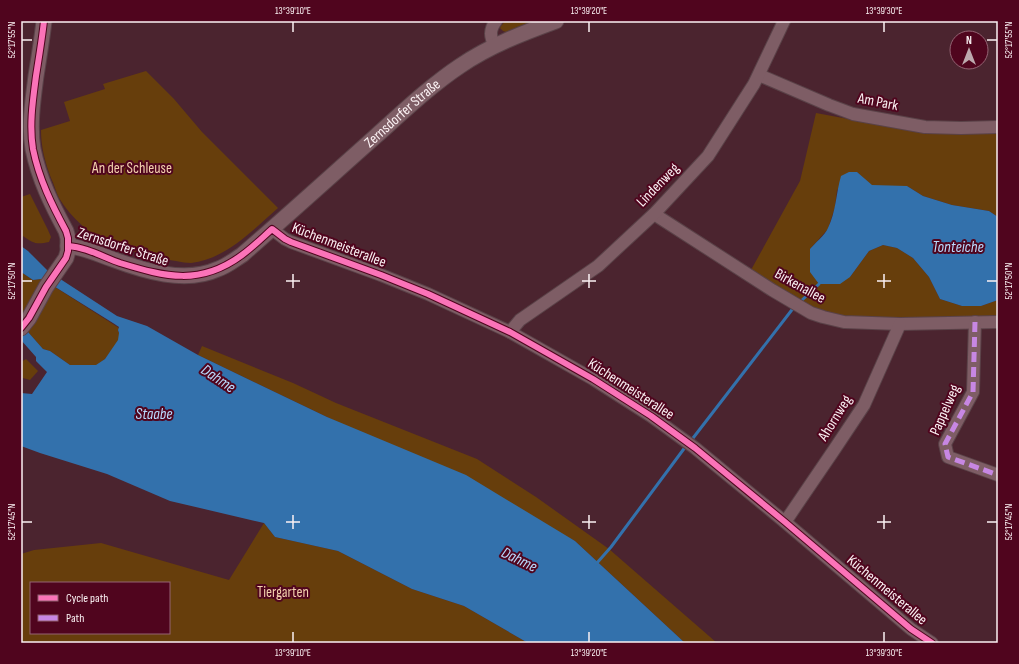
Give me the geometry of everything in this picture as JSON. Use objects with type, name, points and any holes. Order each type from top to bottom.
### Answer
[{"type":"street","name":"Zernsdorfer Straße","points":[[44,21],[32,109],[31,130],[33,148],[45,190],[66,231],[68,246],[76,247],[152,272],[170,276],[199,275],[218,270],[230,263],[242,255],[433,86],[460,65],[516,36],[556,21]]},
{"type":"street","points":[[495,46],[490,34],[496,21]]},
{"type":"street","name":"Lindenweg","points":[[510,332],[520,320],[598,266],[654,214],[708,156],[759,75],[784,21]]},
{"type":"street","name":"Am Park","points":[[759,75],[854,114],[925,127],[998,127]]},
{"type":"street","name":"Birkenallee","points":[[654,214],[811,314],[844,322],[900,324],[998,322]]},
{"type":"street","name":"Küchenmeisterallee","points":[[272,229],[291,242],[385,276],[510,332],[593,379],[651,416],[695,448],[911,629],[932,643]]},
{"type":"street","points":[[22,327],[29,318],[46,287],[66,258],[68,246]]},
{"type":"street","name":"Pappelweg","points":[[975,322],[973,392],[945,444],[948,457],[998,475]]},
{"type":"street","name":"Ahornweg","points":[[785,522],[864,405],[900,324]]},
{"type":"green space","points":[[505,21],[537,21],[509,33],[500,28]]},
{"type":"green space","name":"An der Schleuse","points":[[146,71],[174,99],[202,132],[278,208],[249,234],[216,256],[191,263],[168,260],[111,245],[88,231],[75,219],[58,196],[51,178],[43,148],[41,130],[70,121],[64,102],[105,89],[103,84]]},
{"type":"green space","points":[[816,113],[918,132],[998,129],[998,217],[989,211],[952,205],[923,196],[907,186],[872,186],[857,172],[837,190],[835,207],[828,229],[810,249],[810,272],[850,277],[869,251],[883,245],[897,248],[913,258],[929,277],[940,299],[962,306],[981,306],[998,300],[998,317],[907,319],[847,317],[822,312],[786,294],[751,270],[800,181]]},
{"type":"green space","points":[[30,194],[51,237],[49,242],[35,243],[23,236],[21,239],[21,197]]},
{"type":"green space","points":[[21,272],[33,280],[44,280],[119,328],[119,340],[105,359],[96,366],[70,365],[50,351],[43,349],[21,324]]},
{"type":"green space","points":[[202,346],[293,383],[336,403],[477,459],[536,497],[609,549],[717,643],[685,643],[575,541],[327,417],[198,355]]},
{"type":"green space","points":[[26,359],[38,371],[30,380],[21,377],[21,362]]},
{"type":"green space","name":"Tiergarten","points":[[264,523],[275,537],[338,551],[412,589],[464,606],[528,643],[21,643],[21,554],[34,550],[101,543],[229,580]]},
{"type":"water","name":"Tonteiche","points":[[849,172],[857,172],[872,185],[907,186],[923,196],[952,205],[989,211],[998,217],[998,300],[981,306],[962,306],[940,299],[929,277],[913,258],[897,248],[883,245],[869,251],[850,277],[840,284],[819,284],[810,272],[810,249],[827,231],[833,216],[841,176]]},
{"type":"water","name":"Staabe","points":[[21,246],[48,271],[117,316],[147,326],[198,355],[327,417],[466,475],[575,541],[685,643],[528,643],[464,606],[412,589],[338,551],[275,537],[264,523],[170,501],[107,474],[21,446],[21,393],[32,394],[47,372],[36,361],[36,357],[21,340],[21,324],[43,349],[50,351],[70,365],[96,365],[105,359],[118,340],[119,327],[44,280],[33,280],[21,272]]},
{"type":"waterway","points":[[800,302],[819,284]]},
{"type":"waterway","points":[[690,442],[794,307]]},
{"type":"waterway","points":[[596,564],[611,547],[686,446]]},
{"type":"marked path","points":[[975,322],[973,392],[945,444],[948,457],[998,475]]},
{"type":"cycle path","points":[[21,328],[29,318],[46,287],[66,258],[68,251],[68,238],[66,231],[42,181],[32,140],[31,121],[44,21]]},
{"type":"cycle path","points":[[68,246],[88,250],[120,263],[153,272],[182,276],[197,275],[227,265],[246,252],[272,229],[291,242],[428,294],[510,332],[593,379],[651,416],[695,448],[911,629],[932,643]]},
{"type":"water label","name":"Dahme","points":[[218,379]]},
{"type":"water label","name":"Dahme","points":[[519,560]]}]
